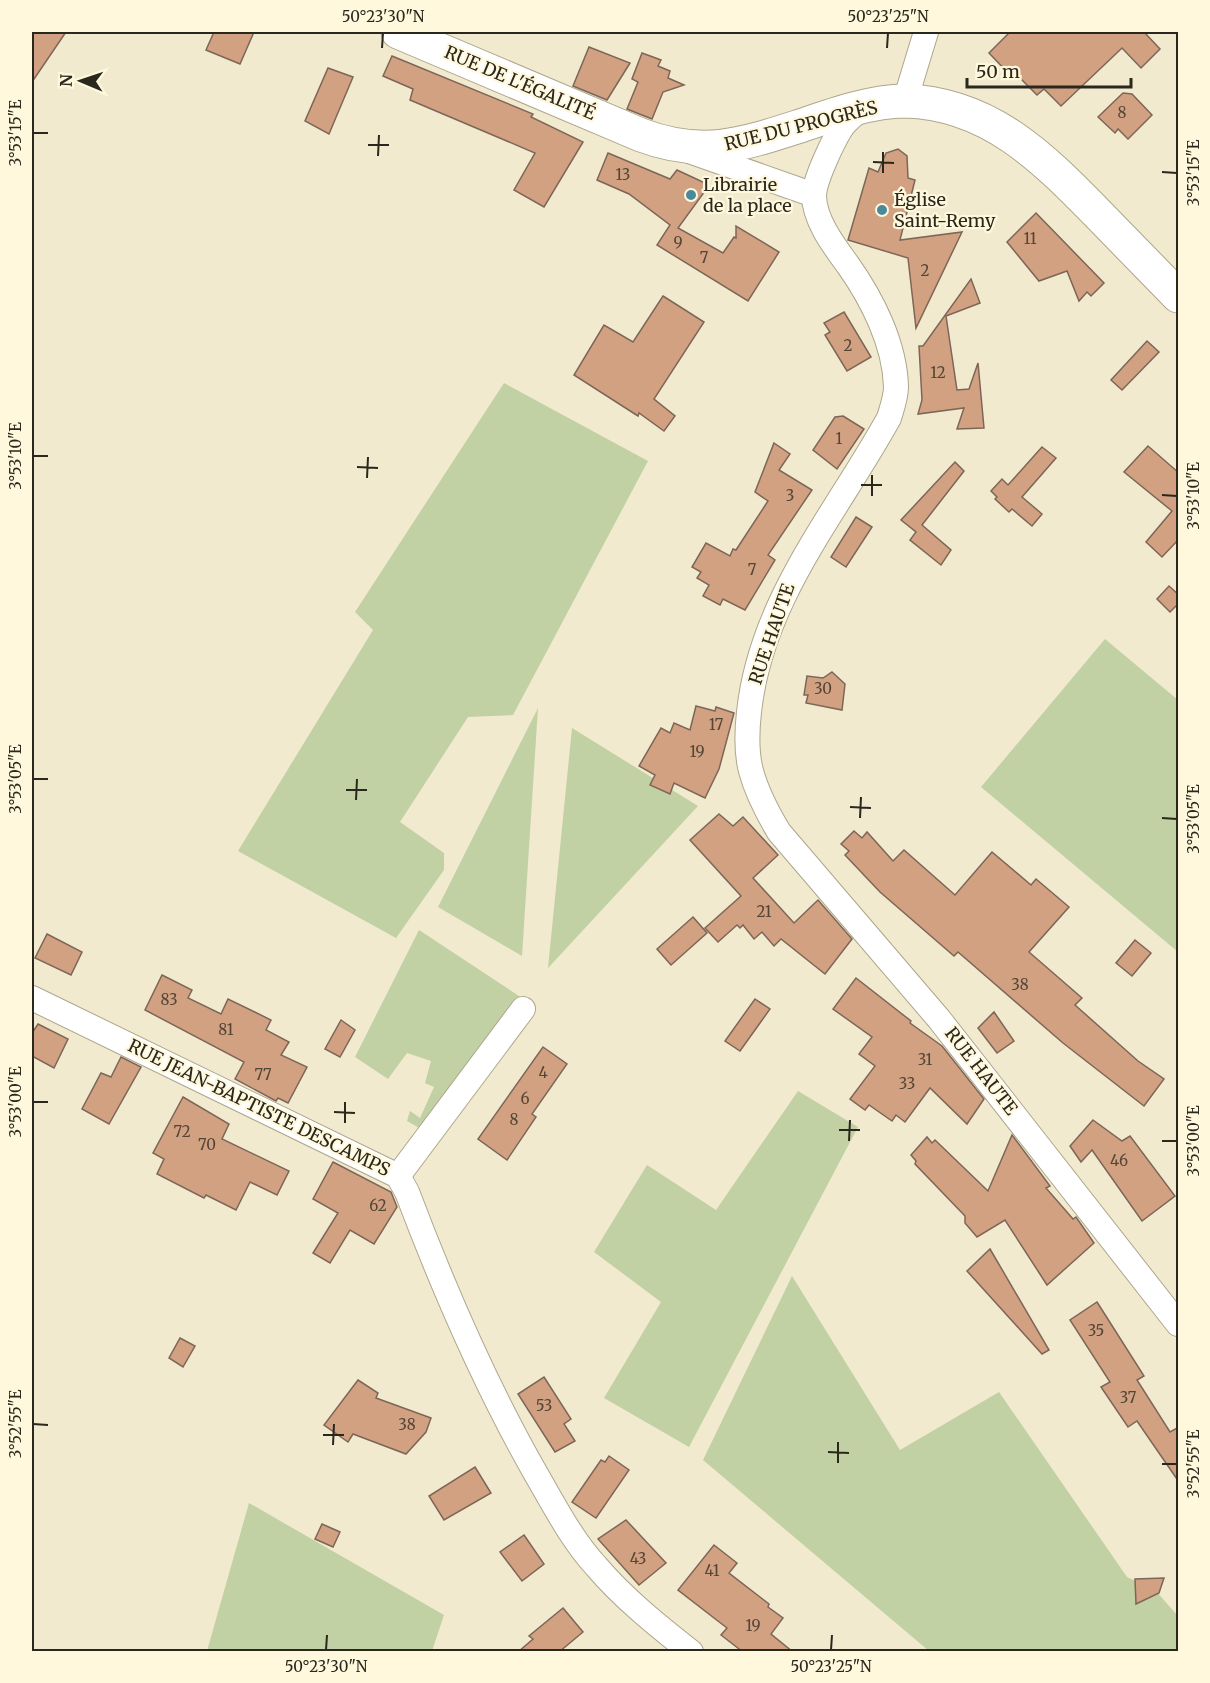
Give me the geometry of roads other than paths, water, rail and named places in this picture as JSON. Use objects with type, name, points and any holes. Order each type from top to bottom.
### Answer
[{"type":"main road","name":"RUE DE L'ÉGALITÉ","points":[[398,32],[642,135]]},
{"type":"main road","name":"RUE DU PROGRÈS","points":[[642,135],[678,147],[722,147],[755,140],[862,108],[905,101],[962,112],[1018,138],[1046,160],[1179,296]]},
{"type":"street","points":[[905,101],[926,32]]},
{"type":"street","points":[[678,147],[814,195],[824,164],[843,127],[862,108]]},
{"type":"street","name":"RUE HAUTE","points":[[814,195],[820,219],[874,310],[894,359],[896,390],[889,418],[793,575],[773,621],[759,660],[751,695],[747,732],[750,768],[762,803],[779,832],[943,1024],[1179,1324]]},
{"type":"street","name":"RUE JEAN-BAPTISTE DESCAMPS","points":[[32,998],[398,1176],[407,1192],[472,1354],[504,1418],[554,1504],[595,1566],[691,1652]]},
{"type":"street","points":[[398,1176],[523,1009]]},
{"type":"place","name":"Librairie de la place","points":[[691,195]]},
{"type":"place","name":"Église Saint-Remy","points":[[882,210]]}]
